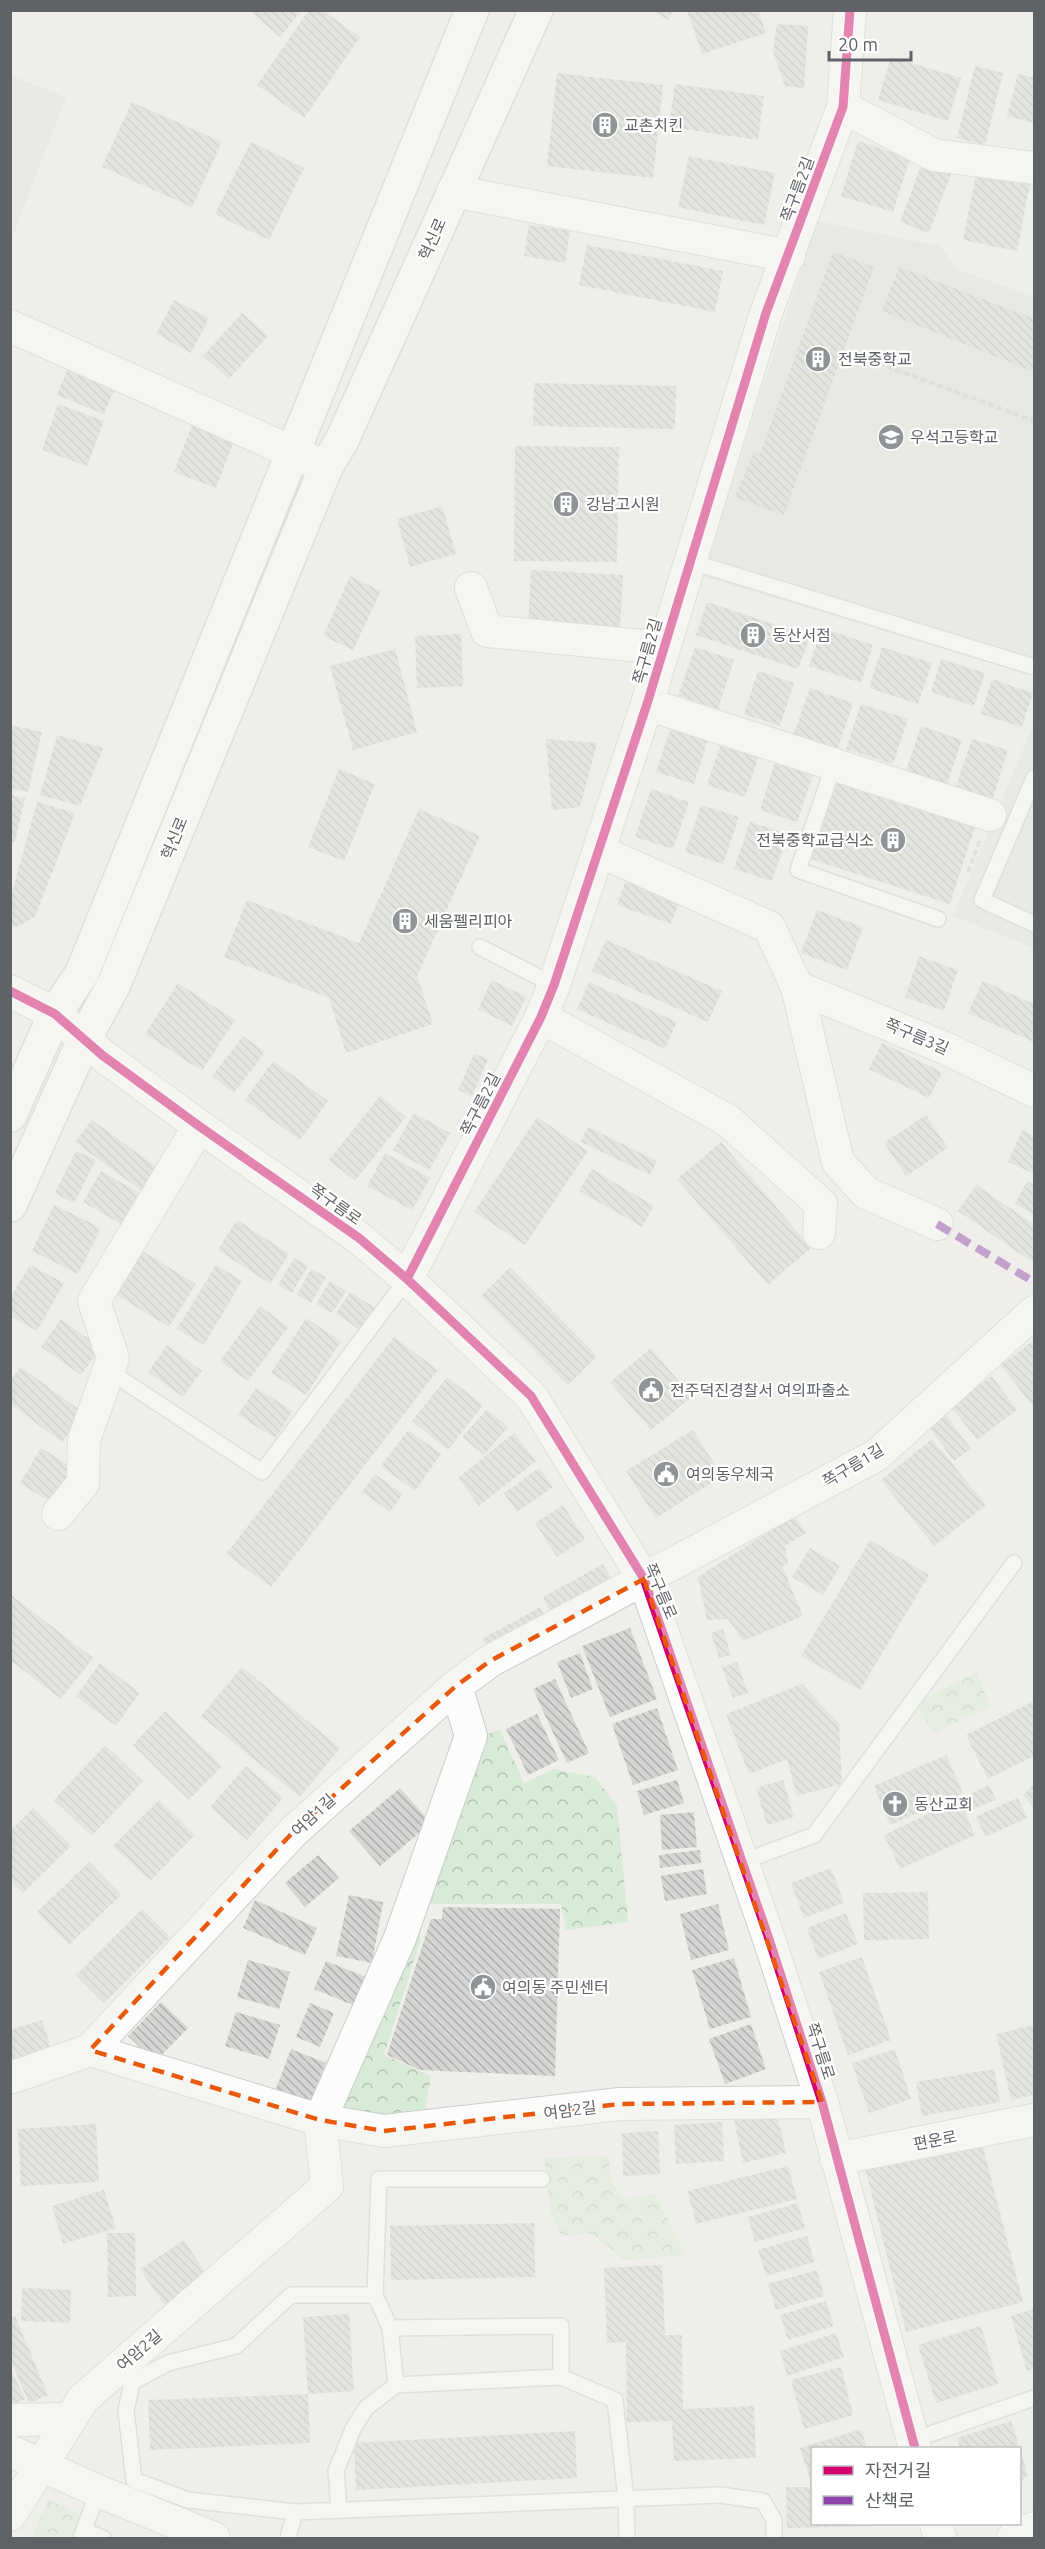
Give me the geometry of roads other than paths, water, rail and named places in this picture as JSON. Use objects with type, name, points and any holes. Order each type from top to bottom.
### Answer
[{"type":"street","name":"혁신로","points":[[10,1115],[55,1014],[82,973],[472,10]]},
{"type":"street","name":"혁신로","points":[[10,1204],[85,1038],[114,984],[326,466],[342,440],[536,10]]},
{"type":"street","name":"쪽구름2길","points":[[407,1279],[541,1017],[554,985],[647,704],[766,313],[843,107],[850,10]]},
{"type":"street","points":[[843,107],[933,155],[1035,168]]},
{"type":"street","points":[[453,191],[789,256]]},
{"type":"street","points":[[10,326],[293,454],[326,466]]},
{"type":"street","name":"쪽구름2길","points":[[471,588],[486,631],[663,648]]},
{"type":"street","name":"쪽구름2길","points":[[647,704],[990,815]]},
{"type":"street","points":[[599,851],[769,927],[797,987],[838,1162],[866,1193],[937,1224]]},
{"type":"street","name":"쪽구름3길","points":[[797,987],[945,1048],[1035,1091]]},
{"type":"street","name":"쪽구름로","points":[[10,991],[55,1014],[102,1055],[358,1238],[407,1279],[531,1396],[644,1580],[822,2102],[914,2444]]},
{"type":"street","points":[[541,1017],[726,1120],[821,1204],[819,1233]]},
{"type":"street","points":[[58,1514],[82,1483],[84,1440],[113,1358],[94,1300],[199,1126]]},
{"type":"street","name":"쪽구름1길","points":[[644,1580],[877,1455],[1035,1312]]},
{"type":"street","name":"여암1길","points":[[10,2078],[90,2050],[294,1831],[456,1686],[490,1661],[644,1580]]},
{"type":"street","name":"여암2길","points":[[10,2516],[83,2399],[327,2186],[320,2120],[400,1938],[471,1736],[456,1686]]},
{"type":"street","name":"여암2길","points":[[90,2050],[320,2120],[384,2131],[620,2104],[822,2102]]},
{"type":"street","name":"편운로","points":[[836,2159],[1035,2120]]},
{"type":"street","points":[[10,2420],[71,2419]]},
{"type":"street","points":[[10,2451],[98,2492],[214,2538]]},
{"type":"street","points":[[1013,2538],[1035,2528]]},
{"type":"lane","points":[[689,561],[1035,667]]},
{"type":"lane","points":[[834,765],[798,870],[938,919]]},
{"type":"lane","points":[[1035,778],[982,900],[1035,924]]},
{"type":"lane","points":[[480,947],[554,985]]},
{"type":"lane","points":[[109,1371],[262,1472],[407,1279]]},
{"type":"lane","points":[[742,1862],[814,1835],[1014,1563]]},
{"type":"lane","points":[[396,2385],[390,2328],[375,2295],[379,2179],[542,2179]]},
{"type":"lane","points":[[375,2295],[291,2295],[236,2346],[168,2363],[132,2382],[126,2411],[134,2480],[188,2500],[296,2512],[720,2495],[763,2500],[774,2520],[774,2538]]},
{"type":"lane","points":[[390,2328],[561,2326],[561,2377]]},
{"type":"lane","points":[[339,2510],[336,2471],[353,2428],[366,2409],[396,2385],[561,2377],[615,2400],[626,2499],[627,2538]]},
{"type":"lane","points":[[914,2444],[1035,2398]]},
{"type":"lane","points":[[98,2492],[82,2535],[103,2538]]},
{"type":"lane","points":[[288,2538],[296,2512]]},
{"type":"place","name":"교촌치킨","points":[[605,125]]},
{"type":"place","name":"전북중학교","points":[[818,359]]},
{"type":"place","name":"우석고등학교","points":[[891,437]]},
{"type":"place","name":"강남고시원","points":[[566,504]]},
{"type":"place","name":"동산서점","points":[[753,635]]},
{"type":"place","name":"전북중학교급식소","points":[[893,840]]},
{"type":"place","name":"세움펠리피아","points":[[405,921]]},
{"type":"place","name":"전주덕진경찰서 여의파출소","points":[[651,1390]]},
{"type":"place","name":"여의동우체국","points":[[666,1474]]},
{"type":"place","name":"동산교회","points":[[895,1804]]},
{"type":"place","name":"여의동 주민센터","points":[[483,1987]]}]
